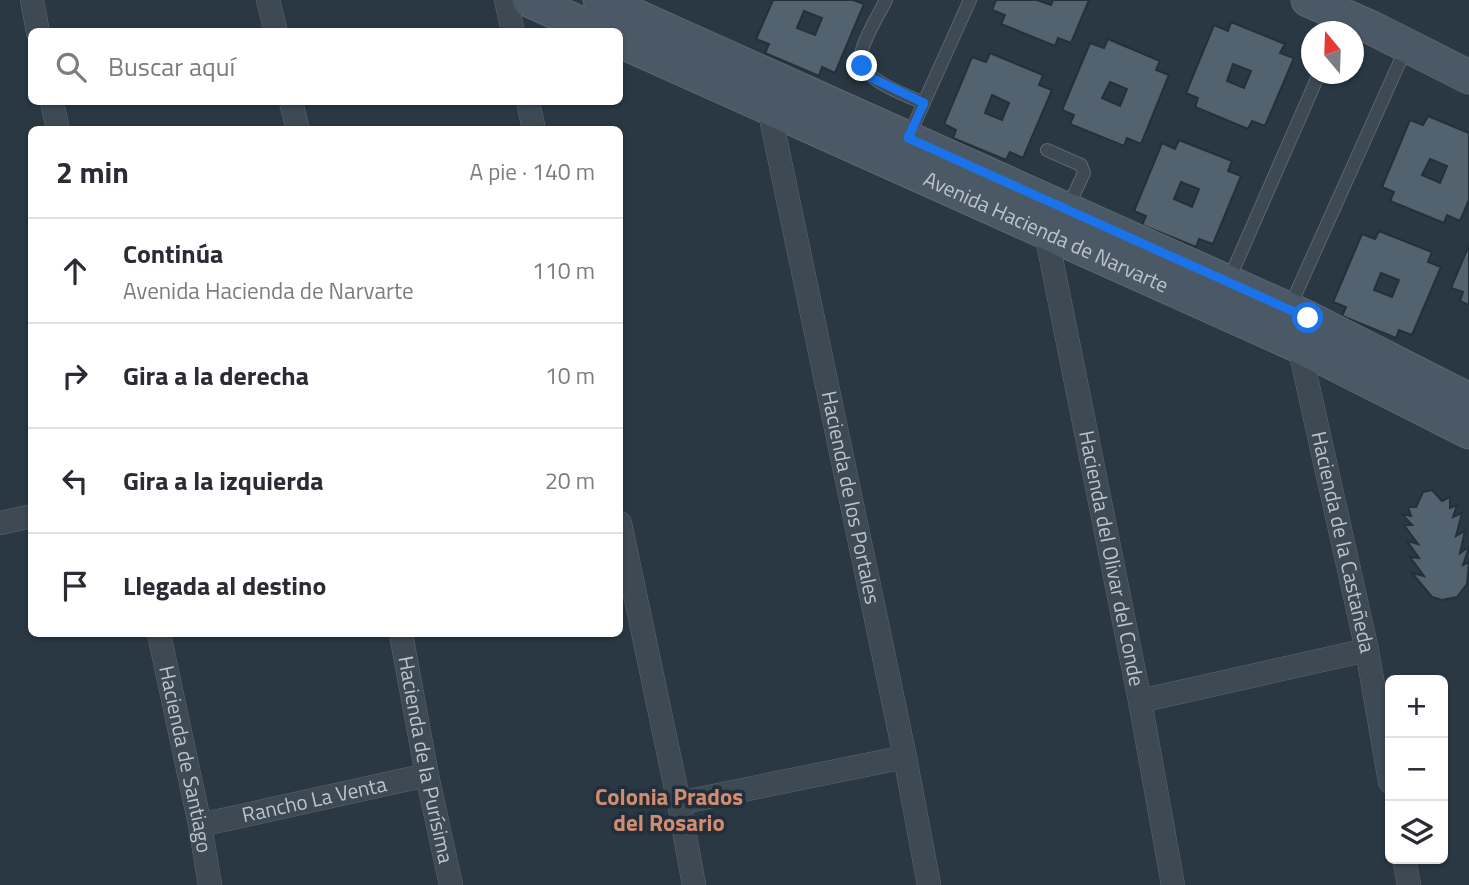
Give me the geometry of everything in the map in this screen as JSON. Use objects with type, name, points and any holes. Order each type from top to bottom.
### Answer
[{"type":"street","points":[[32,0],[37,28]]},
{"type":"street","points":[[268,0],[274,28]]},
{"type":"street","points":[[506,0],[512,28]]},
{"type":"street","name":"Avenida Hacienda de Narvarte","points":[[529,0],[592,14],[908,138],[1056,221],[1469,432]]},
{"type":"street","points":[[1308,0],[1338,21]]},
{"type":"street","points":[[1364,31],[1407,45],[1469,77]]},
{"type":"street","name":"Avenida Hacienda de Narvarte","points":[[623,42],[769,109],[1056,221],[1228,282],[1469,400]]},
{"type":"street","points":[[53,105],[57,126]]},
{"type":"street","points":[[292,105],[297,126]]},
{"type":"street","points":[[529,105],[533,126]]},
{"type":"street","name":"Hacienda de los Portales","points":[[769,109],[905,757],[929,885]]},
{"type":"street","name":"Hacienda del Olivar del Conde","points":[[1056,221],[1173,885]]},
{"type":"street","name":"Hacienda de la Castañeda","points":[[1299,345],[1367,650],[1385,753]]},
{"type":"street","points":[[0,523],[28,517]]},
{"type":"street","points":[[623,537],[680,803],[694,885]]},
{"type":"street","name":"Hacienda de Santiago","points":[[160,637],[200,825],[210,885]]},
{"type":"street","name":"Hacienda de la Purísima","points":[[402,637],[451,885]]},
{"type":"street","points":[[1140,701],[1367,650]]},
{"type":"street","points":[[680,803],[905,757]]},
{"type":"street","name":"Rancho La Venta","points":[[200,825],[427,775]]},
{"type":"street","points":[[1405,864],[1409,885]]},
{"type":"lane","points":[[886,0],[861,53],[862,66],[870,77],[924,103]]},
{"type":"lane","points":[[908,138],[970,0]]},
{"type":"lane","points":[[1289,310],[1407,45]]},
{"type":"lane","points":[[1228,282],[1315,84]]},
{"type":"lane","points":[[1047,150],[1081,165],[1084,173],[1056,221]]},
{"type":"building","points":[[773,0],[853,0],[864,4],[835,73],[822,67],[819,76],[765,53],[769,44],[756,39]],"holes":[[[804,11],[822,18],[815,35],[797,28]]]},
{"type":"building","points":[[996,0],[1037,0],[1051,5],[1053,0],[1089,0],[1071,43],[1058,38],[1055,46],[1001,24],[1005,15],[992,10]]},
{"type":"building","points":[[1231,22],[1285,44],[1280,53],[1294,58],[1265,126],[1252,121],[1248,129],[1195,107],[1198,98],[1186,93],[1214,25],[1228,31]],"holes":[[[1233,64],[1251,71],[1244,88],[1227,81]]]},
{"type":"building","points":[[1108,39],[1160,61],[1156,70],[1169,75],[1141,144],[1127,138],[1124,146],[1070,124],[1074,115],[1062,110],[1090,43],[1104,48]],"holes":[[[1110,82],[1127,89],[1120,106],[1102,98]]]},
{"type":"building","points":[[990,53],[1043,75],[1039,85],[1052,90],[1023,158],[1010,152],[1006,160],[953,138],[956,130],[944,124],[972,57],[986,62]],"holes":[[[992,95],[1009,103],[1002,120],[985,113]]]},
{"type":"building","points":[[1428,116],[1469,133],[1469,200],[1460,221],[1447,215],[1444,223],[1390,201],[1394,192],[1382,187],[1410,120],[1423,125]],"holes":[[[1430,159],[1447,166],[1440,183],[1422,175]]]},
{"type":"building","points":[[1179,140],[1232,161],[1228,171],[1241,176],[1213,244],[1199,239],[1196,247],[1142,225],[1146,216],[1134,211],[1162,143],[1175,149]],"holes":[[[1181,182],[1199,189],[1192,207],[1174,199]]]},
{"type":"building","points":[[1379,231],[1432,252],[1428,262],[1441,267],[1412,335],[1399,330],[1396,338],[1342,316],[1346,307],[1333,302],[1362,234],[1375,239]],"holes":[[[1381,273],[1399,280],[1392,297],[1374,290]]]},
{"type":"building","points":[[1469,245],[1469,305],[1460,301],[1463,292],[1451,288]]},
{"type":"building","points":[[1432,490],[1442,501],[1450,497],[1450,508],[1457,505],[1453,517],[1462,513],[1456,536],[1465,531],[1460,553],[1469,547],[1463,565],[1469,562],[1467,584],[1457,597],[1442,600],[1432,597],[1412,573],[1424,576],[1410,557],[1419,558],[1407,541],[1418,544],[1404,525],[1412,525],[1402,514],[1411,516],[1408,507],[1416,507],[1423,492]]},
{"type":"district","name":"Colonia Prados del Rosario","points":[[669,810]]},
{"type":"route","points":[[862,66],[870,77],[924,103],[908,138],[1308,318]]}]
